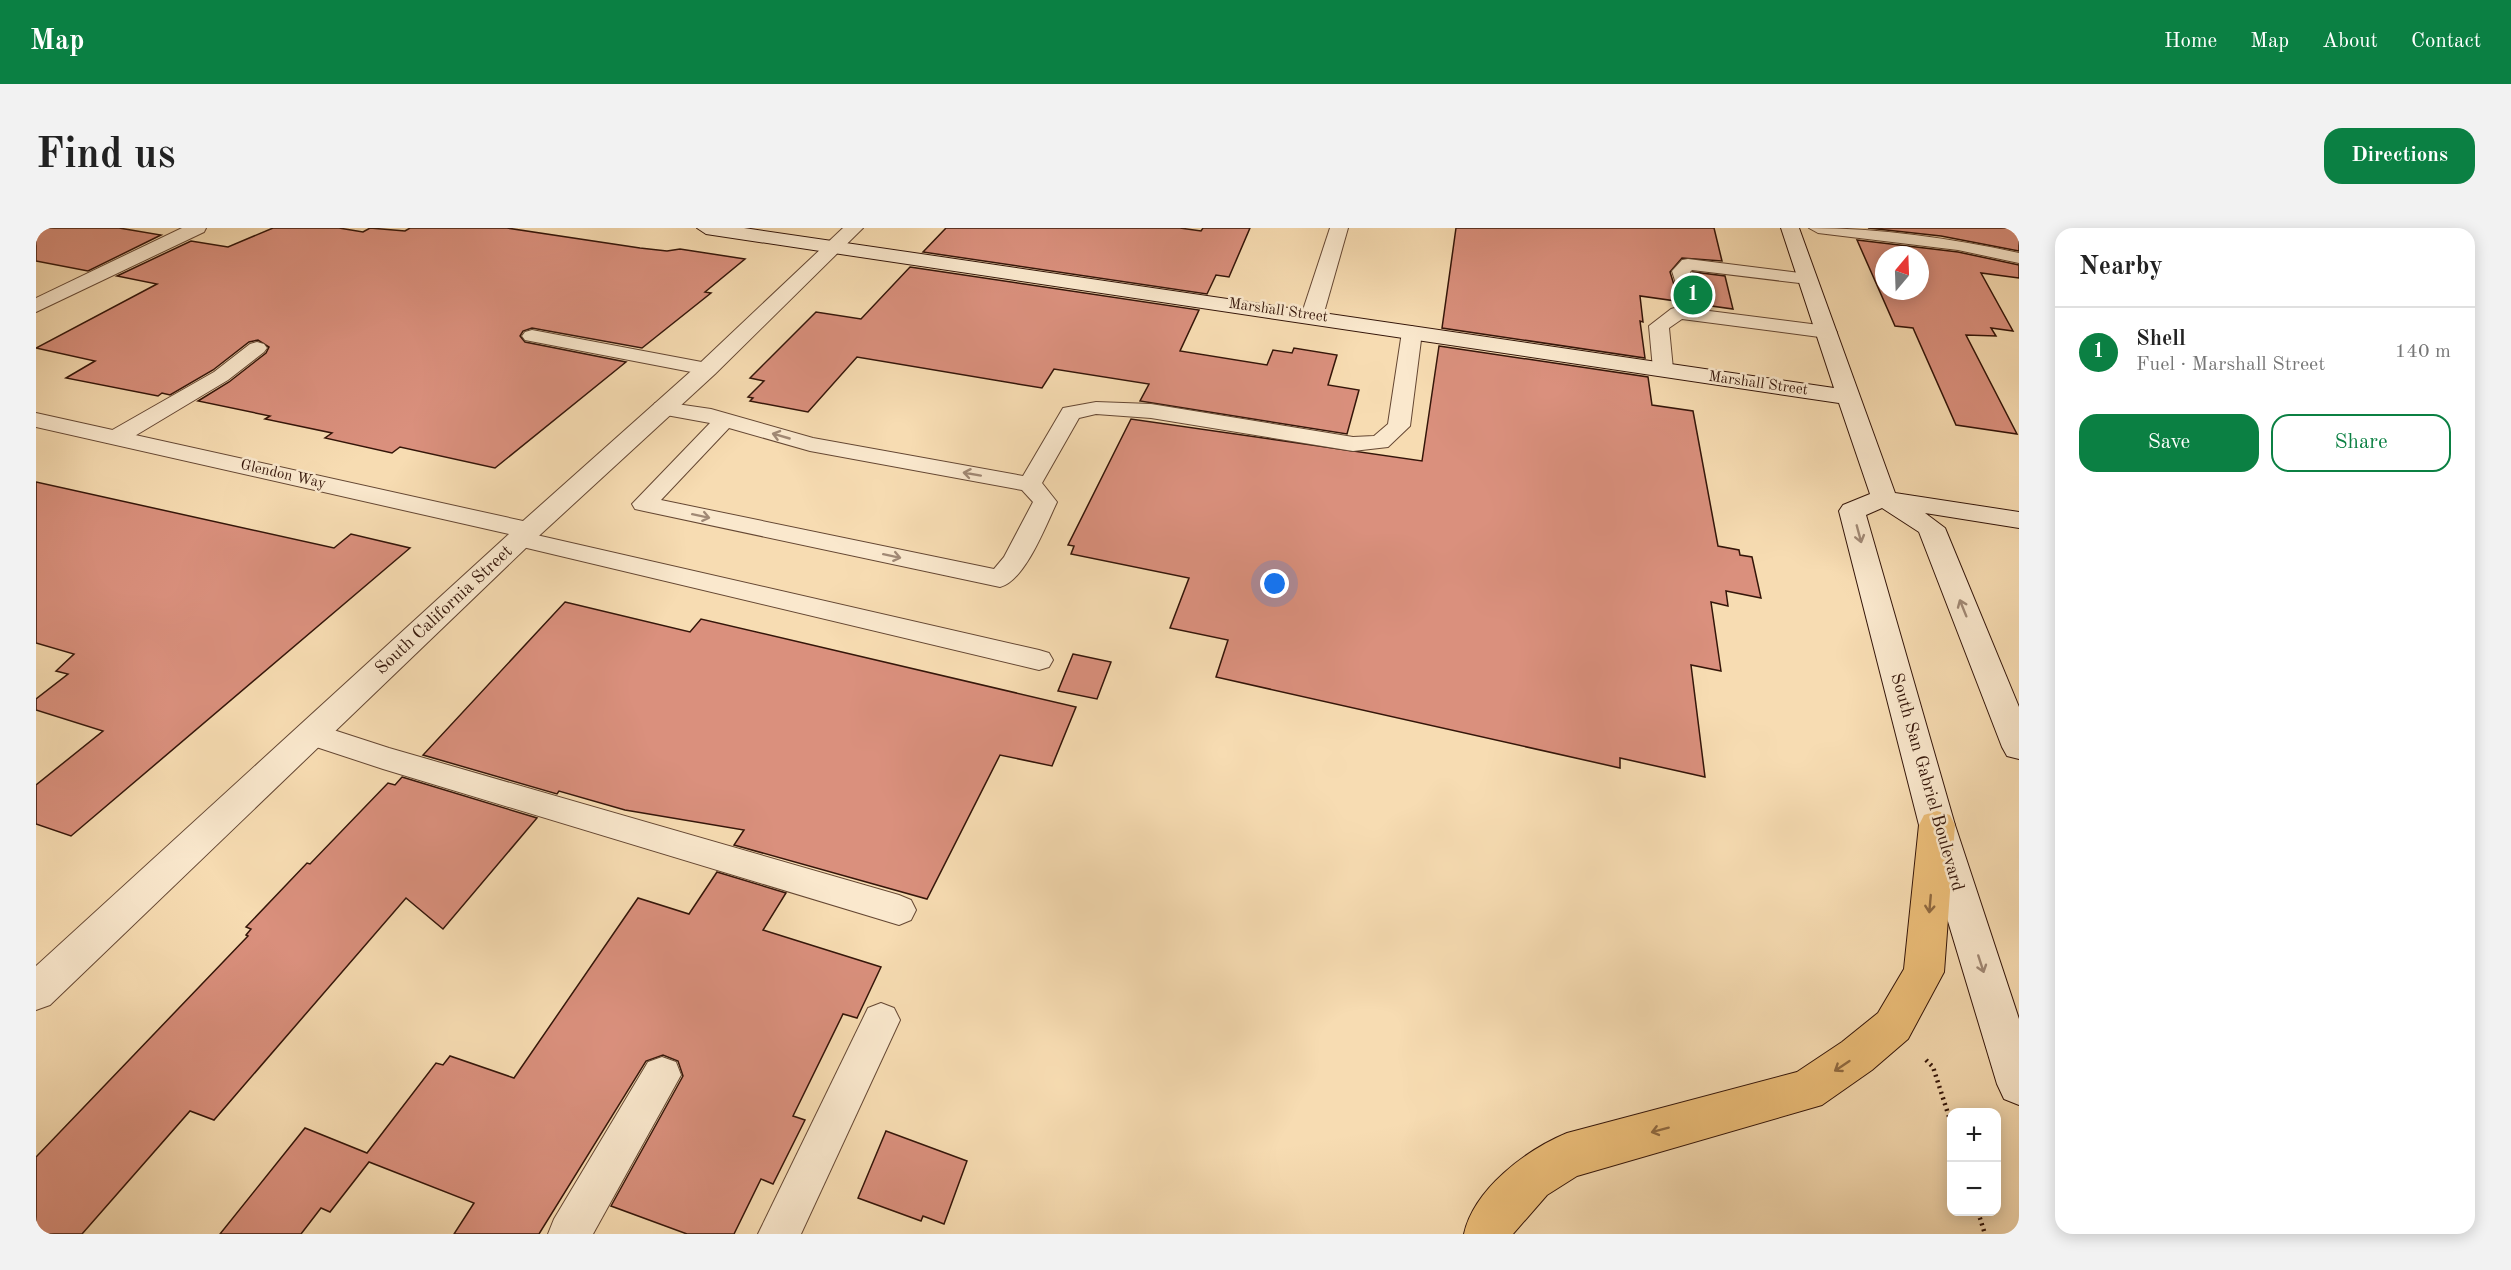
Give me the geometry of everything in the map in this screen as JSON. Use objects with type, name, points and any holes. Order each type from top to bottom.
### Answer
[{"type":"highway","points":[[1488,1234],[1490,1224],[1531,1179],[1567,1156],[1807,1090],[1857,1056],[1893,1026],[1924,972],[1937,825]]},
{"type":"street","points":[[36,306],[197,228]]},
{"type":"street","name":"Marshall Street","points":[[706,228],[843,237],[1412,332],[1849,397]]},
{"type":"street","points":[[1312,316],[1339,228]]},
{"type":"street","points":[[1790,228],[1884,498],[1931,528],[2013,718],[2019,747]]},
{"type":"street","name":"South California Street","points":[[36,992],[524,535],[706,369],[843,237]]},
{"type":"street","name":"Glendon Way","points":[[36,420],[524,535]]},
{"type":"street","points":[[1884,498],[2019,520]]},
{"type":"street","name":"South San Gabriel Boulevard","points":[[1884,498],[1852,511],[1937,825],[2019,1084]]},
{"type":"lane","points":[[1818,228],[1958,245],[2019,258]]},
{"type":"lane","points":[[1691,302],[1681,271],[1688,264],[1808,279]]},
{"type":"lane","points":[[1691,302],[1827,332]]},
{"type":"lane","points":[[1663,369],[1659,326],[1691,302]]},
{"type":"lane","points":[[1030,484],[1071,413],[1096,408],[1151,411],[1353,444],[1380,442],[1399,426],[1412,332]]},
{"type":"lane","points":[[532,336],[706,369]]},
{"type":"lane","points":[[115,438],[221,376],[257,348]]},
{"type":"lane","points":[[663,408],[725,420],[810,444],[1030,484],[1045,502],[1015,560],[1000,579],[644,504],[725,420]]},
{"type":"lane","points":[[524,535],[1039,660]]},
{"type":"lane","points":[[312,734],[383,758],[899,910]]},
{"type":"lane","points":[[779,1234],[881,1020]]},
{"type":"lane","points":[[569,1234],[662,1075]]},
{"type":"path","points":[[1921,1055],[1933,1067],[1947,1110]]},
{"type":"path","points":[[1979,1216],[1985,1234]]},
{"type":"building","points":[[36,228],[119,228],[161,235],[88,271],[36,261]]},
{"type":"building","points":[[273,228],[339,228],[363,232],[370,228],[405,231],[410,228],[507,228],[640,248],[667,251],[680,249],[745,259],[705,292],[711,293],[642,348],[532,328],[523,331],[520,336],[525,342],[626,362],[495,468],[400,447],[392,453],[325,438],[332,433],[265,419],[270,416],[198,401],[229,382],[266,353],[269,347],[258,340],[249,342],[213,370],[170,395],[162,393],[158,396],[66,378],[95,361],[36,348],[157,284],[117,276],[191,241],[228,247]]},
{"type":"building","points":[[946,228],[1180,228],[1201,231],[1203,228],[1250,228],[1229,277],[1216,275],[1207,294],[923,252]]},
{"type":"building","points":[[1456,228],[1714,228],[1722,261],[1682,258],[1670,272],[1675,288],[1685,295],[1697,288],[1693,272],[1725,276],[1733,309],[1640,296],[1643,322],[1640,321],[1645,358],[1442,328]]},
{"type":"building","points":[[1868,228],[2019,228],[2019,251],[1941,236]]},
{"type":"building","points":[[1857,240],[1908,246],[1875,246],[1875,281]]},
{"type":"building","points":[[1929,249],[1958,252],[2019,265],[2019,278],[1981,273],[2013,331],[1991,328],[1996,336],[1966,335],[2017,434],[1956,425],[1913,328],[1895,326],[1884,300],[1929,300]]},
{"type":"building","points":[[910,267],[1199,310],[1180,351],[1267,365],[1273,350],[1292,353],[1294,348],[1337,355],[1328,385],[1359,390],[1347,434],[1140,401],[1149,384],[1054,369],[1042,388],[857,357],[808,412],[750,401],[753,398],[748,397],[764,381],[750,378],[816,312],[861,319]]},
{"type":"building","points":[[1439,346],[1648,377],[1652,405],[1693,411],[1718,546],[1739,550],[1740,555],[1752,557],[1761,598],[1726,591],[1728,606],[1711,602],[1721,671],[1691,665],[1705,777],[1620,758],[1620,768],[1216,677],[1228,640],[1170,628],[1189,578],[1071,554],[1074,546],[1068,545],[1131,419],[1422,461]]},
{"type":"building","points":[[36,482],[334,548],[351,534],[410,548],[71,836],[36,824],[36,785],[103,731],[36,710],[36,699],[68,674],[56,671],[74,654],[36,643]]},
{"type":"building","points":[[565,602],[690,632],[701,619],[1076,707],[1052,766],[1000,755],[927,899],[734,845],[744,830],[625,810],[559,791],[557,794],[423,755]]},
{"type":"building","points":[[1073,654],[1111,662],[1097,699],[1058,691]]},
{"type":"building","points":[[402,777],[537,818],[443,929],[406,898],[214,1120],[190,1111],[82,1234],[36,1234],[36,1157],[248,936],[246,935],[251,929],[246,927],[307,863],[310,864],[388,783],[395,785]]},
{"type":"building","points":[[717,872],[786,893],[763,930],[881,967],[857,1018],[843,1014],[793,1116],[805,1120],[773,1184],[761,1179],[734,1234],[687,1234],[611,1206],[683,1076],[678,1061],[663,1055],[646,1061],[539,1234],[454,1234],[474,1203],[369,1162],[330,1212],[321,1208],[301,1234],[220,1234],[305,1128],[367,1153],[436,1063],[443,1065],[450,1056],[514,1078],[638,898],[689,914]]},
{"type":"building","points":[[886,1131],[967,1161],[944,1224],[923,1216],[921,1221],[858,1198]]},
{"type":"place","name":"Shell","points":[[1693,295]]}]
